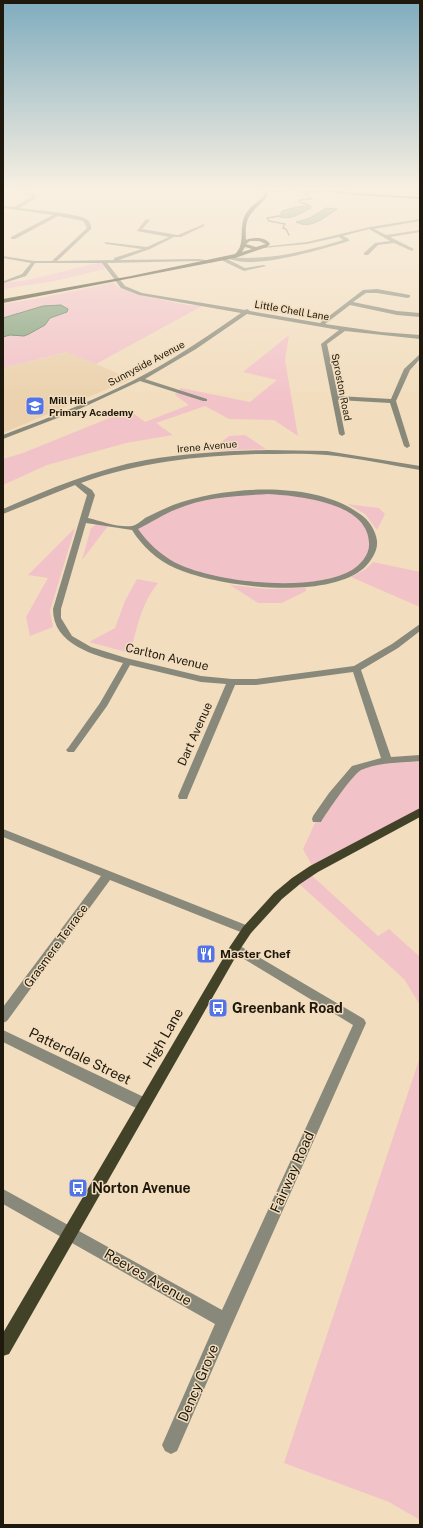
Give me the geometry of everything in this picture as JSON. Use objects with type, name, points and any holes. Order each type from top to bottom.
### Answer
[{"type":"main road","points":[[3,301],[117,281],[217,260]]},
{"type":"main road","name":"High Lane","points":[[3,1348],[71,1233],[143,1104],[247,930],[278,896],[296,881],[314,869],[420,812]]},
{"type":"street","points":[[24,260],[34,262],[113,262],[186,260]]},
{"type":"street","points":[[201,260],[210,262]]},
{"type":"street","points":[[225,260],[244,270],[264,266]]},
{"type":"street","points":[[6,282],[24,275],[34,262]]},
{"type":"street","name":"Little Chell Lane","points":[[104,262],[123,287],[141,294],[247,311],[344,329],[420,337]]},
{"type":"street","points":[[322,324],[365,291],[377,291],[408,296]]},
{"type":"street","points":[[349,303],[397,313],[420,315]]},
{"type":"street","name":"Sunnyside Avenue","points":[[3,437],[64,414],[140,379],[200,344],[247,311]]},
{"type":"street","name":"Sproston Road","points":[[342,434],[324,344],[344,329]]},
{"type":"street","points":[[408,446],[393,401],[407,369],[420,356]]},
{"type":"street","points":[[140,379],[205,400]]},
{"type":"street","points":[[335,398],[393,401]]},
{"type":"street","name":"Irene Avenue","points":[[3,512],[62,487],[129,466],[190,456],[294,452],[336,454],[420,468]]},
{"type":"street","name":"Carlton Avenue","points":[[76,482],[91,495],[57,608],[57,618],[60,626],[69,638],[88,649],[128,661],[201,679],[232,682],[256,682],[356,669],[396,646],[420,627]]},
{"type":"street","points":[[84,520],[134,528],[174,508],[205,499],[246,494],[284,494],[324,500],[349,510],[366,523],[371,532],[373,541],[372,550],[367,560],[346,575],[321,583],[271,585],[243,583],[188,570],[172,563],[157,553],[140,538],[134,528]]},
{"type":"street","points":[[70,750],[104,704],[128,661]]},
{"type":"street","points":[[356,669],[387,760]]},
{"type":"street","name":"Dart Avenue","points":[[183,796],[232,682]]},
{"type":"street","points":[[317,819],[333,796],[356,768],[387,760],[420,758]]},
{"type":"street","points":[[3,833],[247,930]]},
{"type":"street","name":"Grasmere Terrace","points":[[3,1017],[108,874]]},
{"type":"street","name":"Fairway Road","points":[[225,1320],[360,1023],[235,948]]},
{"type":"street","name":"Patterdale Street","points":[[3,1036],[143,1104]]},
{"type":"street","points":[[3,1196],[71,1233]]},
{"type":"street","name":"Reeves Avenue","points":[[71,1233],[225,1320]]},
{"type":"street","name":"Dency Grove","points":[[171,1445],[225,1320]]},
{"type":"shaded area","points":[[104,262],[109,268],[55,281],[3,289],[3,283],[28,280]]},
{"type":"shaded area","points":[[113,283],[120,288],[139,295],[192,306],[196,304],[204,305],[96,364],[67,352],[3,368],[3,304],[36,299]]},
{"type":"shaded area","points":[[61,305],[68,309],[67,312],[50,318],[45,325],[29,334],[24,336],[10,335],[3,337],[3,318],[43,306]]},
{"type":"shaded area","points":[[289,335],[285,360],[298,436],[274,420],[229,419],[205,406],[156,423],[173,435],[126,443],[47,465],[3,485],[3,459],[23,453],[129,410],[145,422],[189,405],[175,395],[181,388],[250,402],[277,380],[243,372]]},
{"type":"shaded area","name":"Mill Hill Primary Academy","points":[[68,352],[131,379],[3,433],[3,368]]},
{"type":"shaded area","points":[[245,435],[266,449],[210,451],[229,436]]},
{"type":"shaded area","points":[[269,493],[324,500],[349,510],[371,532],[368,559],[346,575],[302,584],[239,583],[186,569],[157,553],[134,528],[174,508],[210,498]]},
{"type":"shaded area","points":[[347,504],[379,508],[385,514],[377,530],[365,514]]},
{"type":"shaded area","points":[[97,524],[108,526],[82,560],[91,528]]},
{"type":"shaded area","points":[[75,528],[50,611],[53,627],[30,636],[26,617],[48,578],[28,575]]},
{"type":"shaded area","points":[[373,562],[420,572],[420,607],[351,577],[366,569]]},
{"type":"shaded area","points":[[137,579],[158,583],[147,599],[137,625],[130,653],[89,642],[115,628],[125,601]]},
{"type":"shaded area","points":[[230,585],[268,589],[306,588],[306,591],[282,603],[258,603]]},
{"type":"shaded area","points":[[420,758],[420,812],[314,869],[303,849],[317,819],[356,768]]},
{"type":"shaded area","points":[[309,873],[378,936],[389,929],[420,957],[420,1005],[404,979],[296,881]]},
{"type":"shaded area","points":[[420,1057],[420,1520],[389,1502],[284,1463]]},
{"type":"place","name":"Mill Hill Primary Academy","points":[[35,406]]},
{"type":"place","name":"Master Chef","points":[[206,954]]},
{"type":"place","name":"Greenbank Road","points":[[218,1008]]},
{"type":"place","name":"Norton Avenue","points":[[78,1188]]}]
